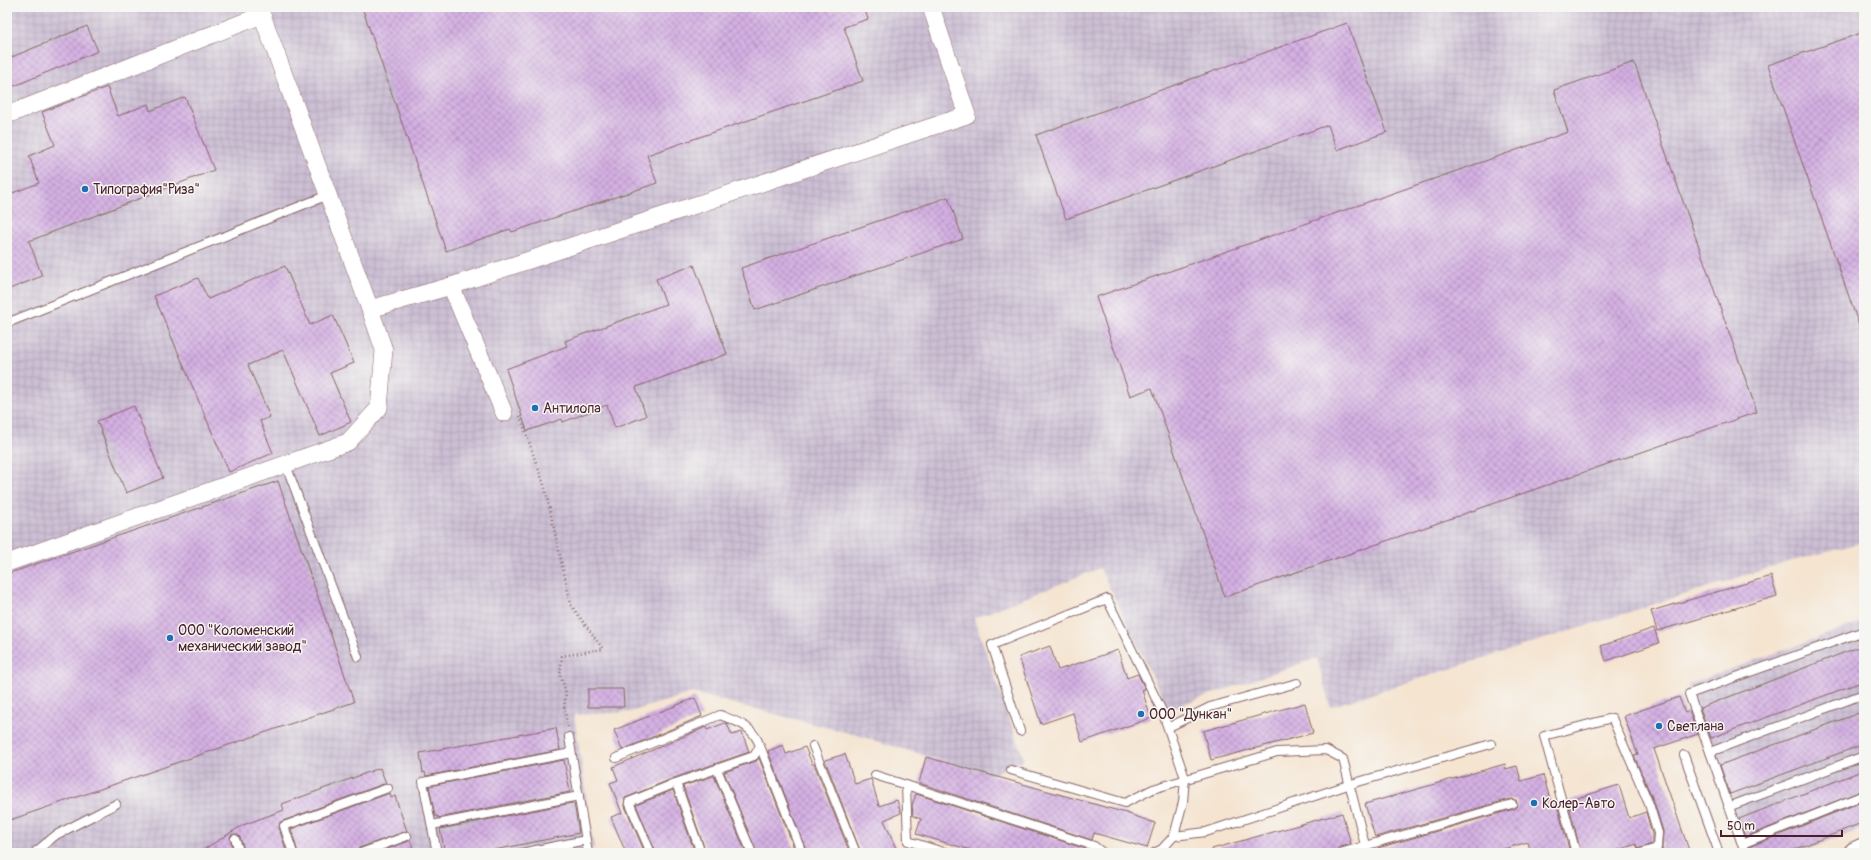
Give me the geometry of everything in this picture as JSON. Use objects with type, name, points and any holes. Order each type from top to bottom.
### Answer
[{"type":"main road","points":[[1855,853],[1864,849]]},
{"type":"street","points":[[370,309],[451,286],[968,115],[931,7]]},
{"type":"street","points":[[7,115],[260,11],[384,350],[379,408],[348,442],[7,563]]},
{"type":"street","points":[[451,286],[504,413]]},
{"type":"lane","points":[[7,323],[328,195]]},
{"type":"lane","points":[[286,465],[358,656]]},
{"type":"lane","points":[[1020,731],[992,645],[1107,599],[1169,727],[1185,778],[1183,802],[1174,836],[1162,849],[1154,853]]},
{"type":"lane","points":[[1745,853],[1688,694],[1864,631]]},
{"type":"lane","points":[[1169,727],[1210,707],[1297,683]]},
{"type":"lane","points":[[1710,752],[1864,694]]},
{"type":"lane","points":[[616,758],[720,715],[739,723],[756,734],[802,853]]},
{"type":"lane","points":[[1576,853],[1544,736],[1612,718],[1649,804],[1658,833],[1657,848],[1641,853]]},
{"type":"lane","points":[[569,737],[588,853]]},
{"type":"lane","points":[[1174,836],[1206,832],[1351,784],[1491,744]]},
{"type":"lane","points":[[651,853],[629,802],[754,756],[760,746]]},
{"type":"lane","points":[[813,746],[856,853]]},
{"type":"lane","points":[[1011,770],[1124,803],[1153,789],[1185,778],[1277,752],[1326,750],[1343,759],[1351,784],[1366,850]]},
{"type":"lane","points":[[437,853],[423,782],[571,753]]},
{"type":"lane","points":[[1684,755],[1719,853]]},
{"type":"lane","points":[[1728,807],[1864,756]]},
{"type":"lane","points":[[717,769],[752,853]]},
{"type":"lane","points":[[875,775],[1094,846],[1103,853]]},
{"type":"lane","points":[[676,784],[701,853]]},
{"type":"lane","points":[[906,785],[908,841],[947,853]]},
{"type":"lane","points":[[293,853],[284,826],[388,788]]},
{"type":"lane","points":[[1742,844],[1864,795]]},
{"type":"lane","points":[[432,825],[579,796]]},
{"type":"lane","points":[[34,853],[56,834],[116,804]]},
{"type":"lane","points":[[1340,853],[1366,850],[1512,804]]},
{"type":"lane","points":[[361,853],[407,836]]},
{"type":"lane","points":[[235,839],[240,853]]},
{"type":"lane","points":[[521,853],[586,840]]},
{"type":"path","points":[[504,413],[517,409],[545,488],[571,605],[603,649],[562,656],[560,674],[566,693],[564,708],[569,737]]},
{"type":"shaded area","points":[[7,7],[1864,7],[1864,542],[1781,564],[1330,707],[1317,658],[1168,709],[1100,568],[974,618],[1024,760],[990,775],[853,734],[692,693],[630,712],[574,715],[594,848],[573,853],[7,853]]},
{"type":"shaded area","points":[[1864,621],[1864,828],[1798,853],[1749,853],[1687,685]]},
{"type":"building","points":[[362,7],[864,7],[868,19],[844,27],[863,81],[647,155],[657,183],[512,232],[510,229],[446,251]]},
{"type":"building","points":[[1347,23],[1387,132],[1337,150],[1328,125],[1066,219],[1036,135]]},
{"type":"building","points":[[87,26],[98,51],[7,89],[7,59]]},
{"type":"building","points":[[1864,32],[1864,333],[1862,334],[1768,65]]},
{"type":"building","points":[[1634,62],[1757,412],[1225,597],[1152,388],[1130,396],[1096,297],[1568,132],[1554,90]]},
{"type":"building","name":"Типография\"Риза\"","points":[[107,87],[118,116],[148,104],[150,111],[185,97],[214,170],[29,241],[42,276],[7,290],[7,195],[39,183],[29,156],[55,145],[42,112]]},
{"type":"building","points":[[948,197],[963,239],[755,310],[741,268]]},
{"type":"building","points":[[694,265],[727,354],[636,387],[646,416],[615,428],[607,405],[563,422],[562,419],[527,431],[506,369],[567,346],[565,341],[666,304],[656,279]]},
{"type":"building","points":[[285,266],[310,325],[333,315],[354,363],[330,373],[351,422],[320,436],[283,350],[248,365],[270,417],[260,421],[273,453],[229,472],[154,296],[198,278],[208,299]]},
{"type":"building","points":[[134,406],[163,478],[126,493],[97,421]]},
{"type":"building","name":"ООО \"Коломенский механический завод\"","points":[[278,481],[354,702],[7,821],[7,574]]},
{"type":"building","points":[[1771,576],[1777,596],[1657,631],[1651,611]]},
{"type":"building","points":[[1654,628],[1659,643],[1606,661],[1601,646]]},
{"type":"building","points":[[1864,645],[1864,681],[1711,738],[1700,708]]},
{"type":"building","points":[[1050,646],[1058,670],[1118,650],[1127,678],[1138,674],[1145,689],[1142,690],[1151,718],[1082,742],[1073,713],[1041,724],[1019,657]]},
{"type":"building","points":[[588,689],[623,689],[624,707],[588,707]]},
{"type":"building","points":[[1679,697],[1685,713],[1689,711],[1698,734],[1654,749],[1690,853],[1664,853],[1662,848],[1663,831],[1654,802],[1634,756],[1638,755],[1624,716]]},
{"type":"building","points":[[695,698],[702,716],[622,750],[614,730]]},
{"type":"building","points":[[1305,703],[1313,733],[1211,760],[1203,731]]},
{"type":"building","points":[[1864,711],[1864,744],[1730,794],[1720,765]]},
{"type":"building","points":[[725,723],[727,724],[732,735],[742,732],[749,752],[674,778],[625,798],[624,804],[645,853],[626,853],[611,817],[622,813],[610,783],[618,780],[613,767],[706,727],[707,730]]},
{"type":"building","points":[[556,728],[560,750],[426,776],[425,772],[423,773],[420,753]]},
{"type":"building","points":[[783,745],[786,754],[805,747],[812,764],[814,764],[850,853],[807,853],[768,751]]},
{"type":"building","points":[[845,754],[855,784],[871,779],[879,806],[897,800],[901,813],[884,820],[898,853],[861,853],[825,760]]},
{"type":"building","points":[[926,757],[1126,813],[1155,823],[1147,848],[1094,833],[1092,840],[919,783]]},
{"type":"building","points":[[759,758],[796,853],[757,853],[724,772],[756,761]]},
{"type":"building","points":[[564,760],[570,792],[438,818],[438,816],[435,816],[429,786]]},
{"type":"building","points":[[1505,764],[1506,769],[1517,766],[1521,781],[1543,775],[1552,806],[1557,805],[1570,853],[1531,853],[1528,842],[1489,853],[1379,853],[1378,848],[1514,809],[1516,808],[1517,803],[1516,800],[1510,799],[1375,837],[1365,804]]},
{"type":"building","points":[[380,768],[386,783],[280,822],[279,828],[287,853],[245,853],[240,837],[236,834],[231,835],[230,838],[234,853],[198,853],[243,825],[284,810],[282,804]]},
{"type":"building","points":[[1864,770],[1864,790],[1745,837],[1739,819]]},
{"type":"building","points":[[714,776],[746,853],[706,853],[683,786]]},
{"type":"building","points":[[1619,785],[1629,818],[1646,812],[1652,834],[1652,844],[1638,849],[1636,844],[1609,853],[1581,853],[1568,801]]},
{"type":"building","points":[[673,790],[695,853],[656,853],[636,805]]},
{"type":"building","points":[[390,793],[391,798],[395,796],[407,831],[359,848],[356,853],[298,853],[291,829]]},
{"type":"building","points":[[916,794],[1089,850],[1088,853],[981,853],[916,834],[921,819],[913,816],[912,805]]},
{"type":"building","points":[[1864,801],[1864,822],[1786,853],[1752,853],[1749,847]]},
{"type":"building","points":[[574,803],[579,833],[479,853],[445,853],[440,829]]},
{"type":"building","points":[[1342,813],[1351,844],[1338,848],[1335,853],[1213,853],[1212,849]]},
{"type":"building","points":[[410,840],[415,853],[377,853],[409,841]]},
{"type":"place","name":"Типография\"Риза\"","points":[[85,189]]},
{"type":"place","name":"Aнтилопа","points":[[535,408]]},
{"type":"place","name":"ООО \"Коломенский механический завод\"","points":[[170,638]]},
{"type":"place","name":"ООО \"Дункан\"","points":[[1141,714]]},
{"type":"place","name":"Светлана","points":[[1659,726]]},
{"type":"place","name":"Колер-Авто","points":[[1534,803]]}]
